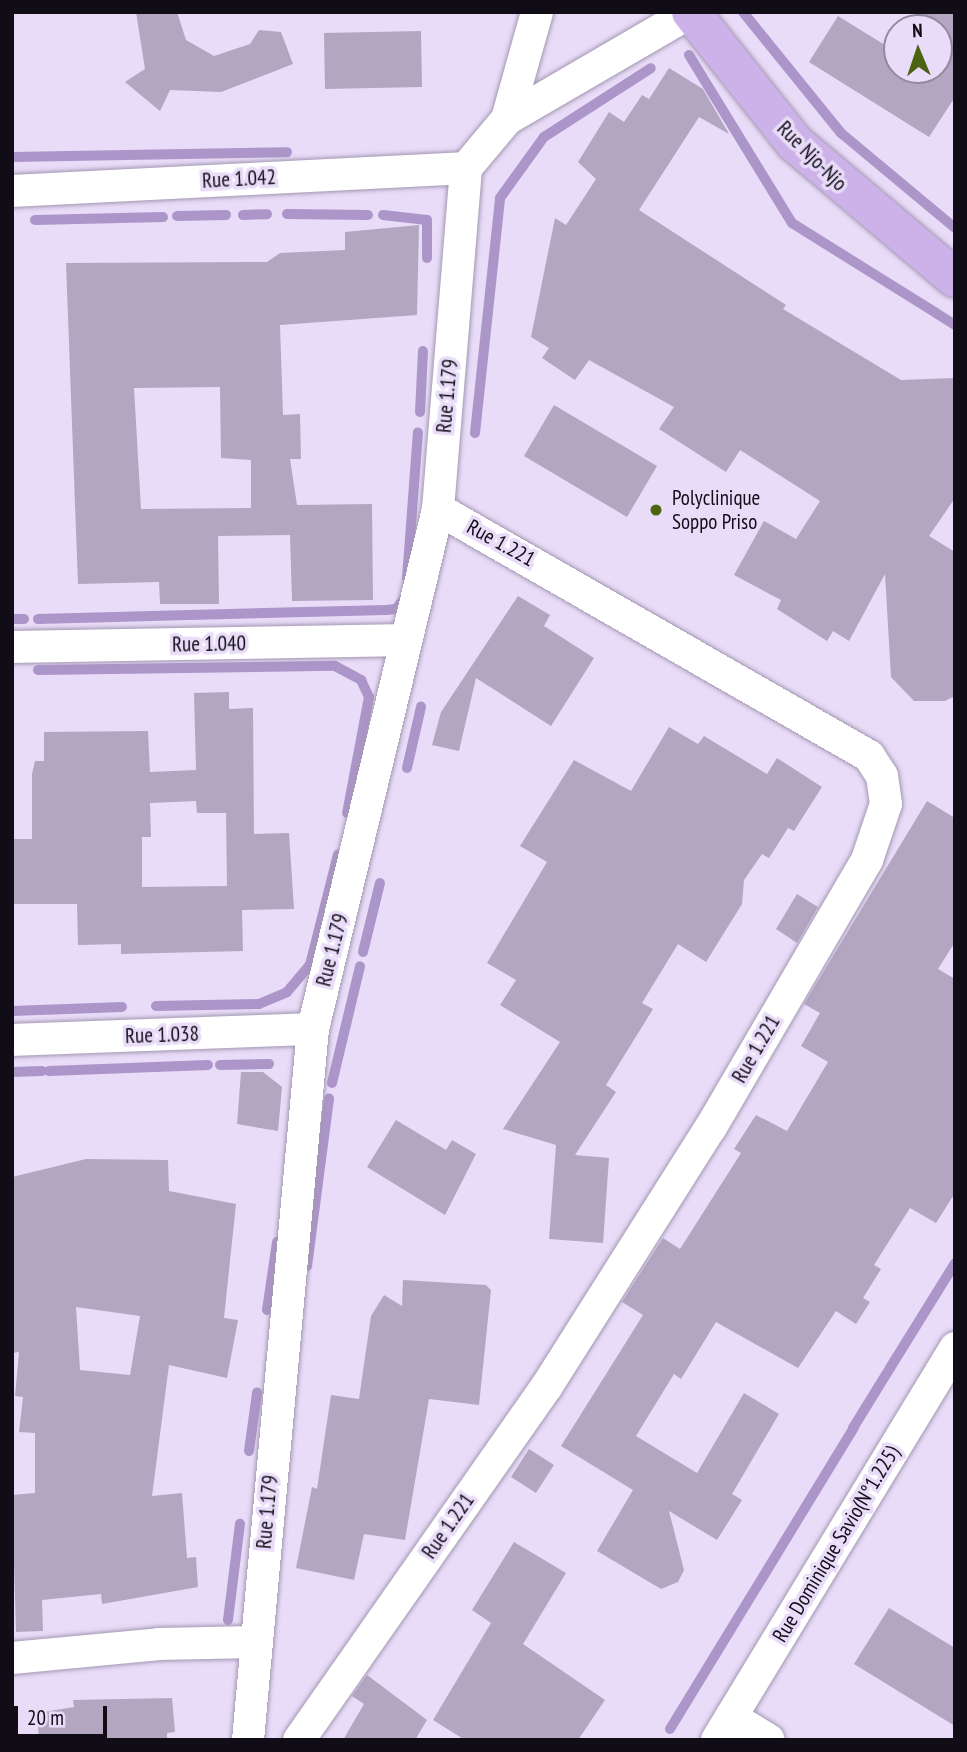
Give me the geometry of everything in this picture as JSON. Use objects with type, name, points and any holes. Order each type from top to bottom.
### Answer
[{"type":"main road","name":"Rue Njo-Njo","points":[[691,12],[795,143],[955,278]]},
{"type":"street","points":[[507,119],[537,12]]},
{"type":"street","points":[[466,168],[507,119],[691,12]]},
{"type":"street","name":"Rue 1.042","points":[[12,191],[466,168]]},
{"type":"street","name":"Rue 1.179","points":[[248,1740],[313,1029],[438,509],[466,168]]},
{"type":"street","name":"Rue 1.221","points":[[299,1740],[547,1386],[681,1174],[867,860],[886,804],[882,776],[869,756],[438,509]]},
{"type":"street","name":"Rue 1.040","points":[[12,647],[406,640]]},
{"type":"street","name":"Rue 1.038","points":[[12,1040],[313,1029]]},
{"type":"street","name":"Rue Dominique Savio(N°1.225)","points":[[724,1728],[955,1348]]},
{"type":"street","points":[[12,1658],[159,1644],[255,1642]]},
{"type":"street","points":[[724,1728],[769,1740]]},
{"type":"building","points":[[136,12],[177,12],[186,40],[214,56],[250,44],[259,30],[281,32],[293,64],[221,92],[170,90],[160,111],[125,82],[145,69]]},
{"type":"building","points":[[955,12],[955,97],[929,137],[809,62],[838,16],[883,44],[883,84],[953,84],[953,14],[917,14]]},
{"type":"building","points":[[421,31],[422,87],[325,89],[324,33]]},
{"type":"building","points":[[669,68],[703,89],[729,134],[699,117],[639,210],[786,305],[783,309],[901,380],[955,378],[955,498],[929,536],[955,552],[955,696],[945,701],[914,701],[891,677],[885,574],[849,641],[833,631],[827,641],[777,609],[781,600],[734,575],[764,521],[796,539],[820,501],[740,450],[726,472],[659,429],[674,407],[589,360],[575,380],[542,358],[549,348],[531,337],[555,218],[566,225],[596,179],[578,162],[609,112],[624,122],[642,95],[649,99]]},
{"type":"building","points":[[419,225],[417,315],[280,325],[283,415],[300,414],[301,459],[290,459],[297,505],[372,504],[373,600],[292,601],[290,535],[218,536],[219,604],[160,604],[159,582],[78,584],[66,263],[267,262],[280,253],[345,250],[345,232]],"holes":[[[220,387],[221,458],[251,460],[251,508],[141,509],[134,388]]]},
{"type":"building","points":[[554,405],[657,466],[627,517],[524,456]]},
{"type":"building","points":[[518,596],[550,615],[544,626],[594,658],[551,726],[476,678],[459,751],[432,745],[441,712]]},
{"type":"building","points":[[229,692],[229,709],[253,708],[254,834],[289,833],[294,909],[242,910],[243,951],[121,954],[121,944],[78,945],[77,904],[12,904],[12,839],[32,839],[32,774],[35,761],[44,761],[44,732],[148,731],[150,772],[196,770],[194,693]],"holes":[[[196,801],[197,813],[226,813],[227,886],[142,887],[142,837],[151,837],[150,803]]]},
{"type":"building","points":[[669,727],[698,744],[704,736],[767,774],[777,758],[822,787],[794,831],[788,828],[769,858],[762,854],[744,880],[742,904],[706,962],[678,944],[642,1003],[653,1009],[606,1085],[616,1092],[575,1155],[609,1158],[603,1243],[549,1239],[556,1145],[503,1129],[560,1042],[500,1005],[516,980],[487,963],[547,862],[520,846],[574,760],[631,791]]},
{"type":"building","points":[[927,801],[955,818],[955,942],[938,969],[955,979],[955,1193],[936,1223],[910,1208],[874,1265],[881,1269],[863,1298],[870,1302],[856,1324],[836,1311],[798,1368],[716,1322],[681,1379],[674,1374],[636,1436],[697,1473],[744,1393],[779,1414],[732,1494],[742,1500],[717,1540],[669,1511],[684,1570],[678,1582],[661,1589],[597,1551],[633,1490],[561,1446],[643,1315],[622,1302],[663,1238],[680,1249],[741,1153],[734,1149],[756,1115],[787,1131],[828,1062],[801,1046],[820,1013],[804,1004]]},
{"type":"building","points":[[797,894],[818,907],[797,943],[776,929]]},
{"type":"building","points":[[241,1072],[263,1072],[282,1087],[278,1131],[237,1124]]},
{"type":"building","points":[[396,1120],[446,1150],[452,1140],[476,1154],[445,1215],[367,1167]]},
{"type":"building","points":[[86,1159],[168,1160],[169,1191],[236,1204],[224,1318],[238,1320],[227,1378],[169,1365],[152,1496],[182,1493],[187,1558],[196,1557],[198,1587],[102,1604],[101,1594],[42,1600],[43,1631],[16,1632],[12,1495],[35,1493],[35,1433],[19,1432],[23,1397],[15,1396],[19,1352],[12,1353],[12,1177]],"holes":[[[76,1307],[140,1316],[130,1375],[80,1370]]]},
{"type":"building","points":[[403,1280],[486,1285],[491,1290],[479,1405],[429,1399],[405,1540],[364,1534],[354,1580],[296,1568],[312,1487],[317,1489],[331,1395],[359,1399],[371,1316],[384,1295],[402,1306]]},
{"type":"building","points":[[529,1449],[554,1465],[536,1493],[511,1477]]},
{"type":"building","points":[[514,1542],[566,1573],[523,1644],[605,1700],[578,1740],[465,1740],[433,1720],[491,1623],[472,1610]]},
{"type":"building","points":[[889,1608],[955,1648],[955,1726],[854,1664]]},
{"type":"building","points":[[367,1675],[427,1720],[415,1740],[343,1740],[364,1704],[352,1696]]},
{"type":"building","points":[[172,1698],[175,1732],[167,1733],[167,1740],[39,1740],[37,1713],[74,1707],[73,1700]]},
{"type":"waterway","points":[[743,12],[841,133],[955,228]]},
{"type":"waterway","points":[[689,55],[792,223],[936,313]]},
{"type":"waterway","points":[[475,433],[500,198],[544,137],[651,68]]},
{"type":"waterway","points":[[12,157],[287,152]]},
{"type":"waterway","points":[[243,215],[267,214]]},
{"type":"waterway","points":[[287,214],[368,215]]},
{"type":"waterway","points":[[177,216],[226,215]]},
{"type":"waterway","points":[[383,215],[427,220],[427,258]]},
{"type":"waterway","points":[[35,220],[163,217]]},
{"type":"waterway","points":[[936,313],[955,325]]},
{"type":"waterway","points":[[420,412],[423,351]]},
{"type":"waterway","points":[[407,578],[418,432]]},
{"type":"waterway","points":[[38,619],[386,610],[396,609],[403,600]]},
{"type":"waterway","points":[[12,619],[24,619]]},
{"type":"waterway","points":[[38,670],[335,666],[361,680],[369,697],[347,813]]},
{"type":"waterway","points":[[407,768],[421,707]]},
{"type":"waterway","points":[[156,1006],[259,1004],[287,992],[310,965],[338,854]]},
{"type":"waterway","points":[[363,952],[380,883]]},
{"type":"waterway","points":[[332,1083],[360,966]]},
{"type":"waterway","points":[[12,1011],[122,1007]]},
{"type":"waterway","points":[[220,1065],[269,1064]]},
{"type":"waterway","points":[[49,1071],[208,1065]]},
{"type":"waterway","points":[[12,1072],[42,1071]]},
{"type":"waterway","points":[[307,1266],[329,1098]]},
{"type":"waterway","points":[[267,1310],[277,1242]]},
{"type":"waterway","points":[[890,1368],[955,1263]]},
{"type":"waterway","points":[[853,1428],[890,1368]]},
{"type":"waterway","points":[[249,1451],[257,1393]]},
{"type":"waterway","points":[[670,1729],[854,1428]]},
{"type":"waterway","points":[[228,1620],[240,1524]]},
{"type":"place","name":"Polyclinique Soppo Priso","points":[[656,510]]}]
